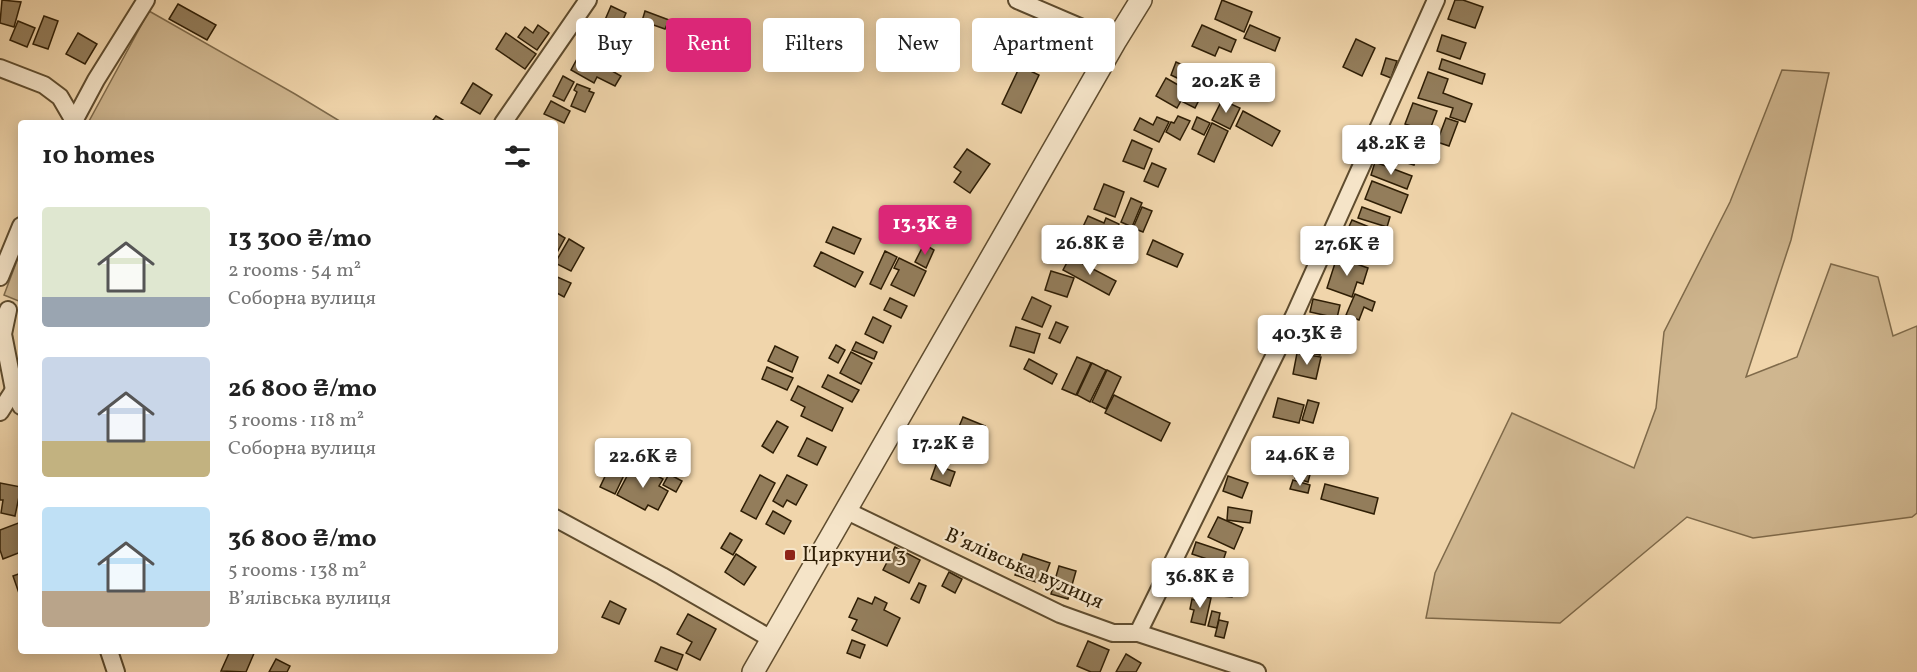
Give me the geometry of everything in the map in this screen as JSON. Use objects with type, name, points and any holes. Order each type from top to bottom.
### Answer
[{"type":"street","points":[[74,120],[146,0]]},
{"type":"street","points":[[505,120],[588,0]]},
{"type":"street","points":[[1017,0],[1059,18]]},
{"type":"street","points":[[1115,42],[1140,0]]},
{"type":"street","points":[[1138,633],[1294,316],[1436,0]]},
{"type":"street","points":[[0,68],[44,85],[60,97],[72,120]]},
{"type":"street","points":[[753,672],[1098,72]]},
{"type":"street","points":[[0,277],[18,233]]},
{"type":"street","points":[[10,311],[3,334],[14,390],[18,399]]},
{"type":"street","points":[[0,412],[14,390]]},
{"type":"street","name":"В’ялівська вулиця","points":[[847,512],[1060,614],[1113,633],[1138,633],[1257,672]]},
{"type":"street","points":[[558,520],[773,640]]},
{"type":"street","points":[[110,654],[117,672]]},
{"type":"shaded area","points":[[149,11],[338,120],[90,120]]},
{"type":"shaded area","points":[[1782,70],[1829,73],[1791,240],[1746,377],[1797,357],[1831,264],[1878,277],[1893,336],[1917,326],[1917,513],[1912,517],[1753,538],[1687,517],[1560,623],[1426,618],[1435,573],[1512,413],[1634,468],[1656,408],[1664,332],[1730,202]]},
{"type":"shaded area","points":[[18,258],[18,301],[4,295]]},
{"type":"building","points":[[2,0],[21,2],[14,27],[0,23]]},
{"type":"building","points":[[1222,0],[1252,12],[1244,32],[1215,19]]},
{"type":"building","points":[[1455,0],[1463,0],[1483,7],[1475,28],[1448,19]]},
{"type":"building","points":[[178,4],[216,25],[207,40],[169,19]]},
{"type":"building","points":[[611,6],[626,13],[624,18],[606,18]]},
{"type":"building","points":[[645,11],[666,19],[666,27],[665,29],[654,25],[654,18],[643,18]]},
{"type":"building","points":[[44,16],[58,21],[48,49],[33,44]]},
{"type":"building","points":[[18,21],[35,28],[27,47],[10,40]]},
{"type":"building","points":[[538,25],[549,33],[537,50],[518,37],[525,27],[533,33]]},
{"type":"building","points":[[1202,25],[1236,40],[1231,52],[1219,47],[1215,56],[1192,46]]},
{"type":"building","points":[[1250,25],[1280,38],[1275,51],[1244,38]]},
{"type":"building","points":[[78,33],[97,44],[85,64],[66,54]]},
{"type":"building","points":[[506,33],[536,54],[525,69],[496,49]]},
{"type":"building","points":[[1442,35],[1466,43],[1460,59],[1437,51]]},
{"type":"building","points":[[1356,39],[1375,48],[1362,76],[1343,67]]},
{"type":"building","points":[[1386,58],[1397,61],[1391,78],[1381,74]]},
{"type":"building","points":[[1442,59],[1485,74],[1482,84],[1439,69]]},
{"type":"building","points":[[576,61],[576,72],[614,72],[621,76],[615,86],[597,77],[594,83],[571,70]]},
{"type":"building","points":[[1176,62],[1204,75],[1198,88],[1171,75]]},
{"type":"building","points":[[1017,72],[1033,72],[1039,75],[1021,113],[1002,104]]},
{"type":"building","points":[[1428,72],[1448,79],[1443,93],[1472,104],[1465,122],[1450,117],[1453,108],[1418,98]]},
{"type":"building","points":[[563,76],[574,82],[564,101],[553,96]]},
{"type":"building","points":[[1166,78],[1187,90],[1177,108],[1156,96]]},
{"type":"building","points":[[473,83],[492,95],[480,114],[461,103]]},
{"type":"building","points":[[577,84],[594,93],[585,112],[571,106],[577,92],[574,90]]},
{"type":"building","points":[[1188,87],[1202,94],[1195,108],[1181,101]]},
{"type":"building","points":[[1222,100],[1240,108],[1230,129],[1212,120]]},
{"type":"building","points":[[551,101],[570,111],[564,123],[544,114]]},
{"type":"building","points":[[1413,103],[1437,111],[1429,132],[1405,124]]},
{"type":"building","points":[[1243,111],[1280,131],[1272,146],[1236,126]]},
{"type":"building","points":[[1178,116],[1190,121],[1180,140],[1166,132],[1171,122],[1174,123]]},
{"type":"building","points":[[1157,117],[1169,122],[1159,142],[1134,130],[1140,118],[1153,125]]},
{"type":"building","points":[[1197,117],[1210,123],[1204,135],[1192,129]]},
{"type":"building","points":[[1446,118],[1458,122],[1449,146],[1437,142]]},
{"type":"building","points":[[1212,123],[1228,131],[1214,162],[1198,154]]},
{"type":"building","points":[[1396,139],[1420,146],[1414,165],[1391,158]]},
{"type":"building","points":[[1132,140],[1152,149],[1144,169],[1123,161]]},
{"type":"building","points":[[967,149],[990,164],[970,193],[954,182],[961,172],[954,167]]},
{"type":"building","points":[[1375,162],[1412,176],[1407,189],[1371,175]]},
{"type":"building","points":[[1152,163],[1166,169],[1158,187],[1144,181]]},
{"type":"building","points":[[1372,181],[1408,195],[1401,213],[1365,199]]},
{"type":"building","points":[[1104,184],[1124,192],[1115,217],[1094,209]]},
{"type":"building","points":[[1131,198],[1142,203],[1132,227],[1121,222]]},
{"type":"building","points":[[1142,207],[1152,211],[1143,232],[1133,228]]},
{"type":"building","points":[[1362,207],[1390,217],[1387,227],[1358,218]]},
{"type":"building","points":[[927,211],[944,222],[933,239],[916,228]]},
{"type":"building","points":[[1088,216],[1104,223],[1106,218],[1119,224],[1111,242],[1082,229]]},
{"type":"building","points":[[1352,220],[1379,231],[1370,252],[1343,240]]},
{"type":"building","points":[[833,227],[861,239],[854,254],[826,242]]},
{"type":"building","points":[[1074,232],[1103,246],[1094,264],[1066,250]]},
{"type":"building","points":[[558,234],[565,238],[558,251]]},
{"type":"building","points":[[569,239],[584,248],[571,271],[558,264],[558,258]]},
{"type":"building","points":[[1153,240],[1183,254],[1177,267],[1147,254]]},
{"type":"building","points":[[1379,241],[1389,245],[1383,256],[1374,252]]},
{"type":"building","points":[[924,244],[934,250],[926,268],[915,262]]},
{"type":"building","points":[[885,251],[897,257],[881,289],[870,284]]},
{"type":"building","points":[[821,252],[863,272],[855,287],[814,266]]},
{"type":"building","points":[[1070,257],[1116,281],[1109,295],[1063,270]]},
{"type":"building","points":[[1337,257],[1368,268],[1363,284],[1357,282],[1352,297],[1327,288]]},
{"type":"building","points":[[899,258],[926,271],[914,296],[891,285],[899,270],[894,268]]},
{"type":"building","points":[[1051,271],[1074,278],[1067,297],[1045,290]]},
{"type":"building","points":[[558,277],[571,283],[564,297],[558,294]]},
{"type":"building","points":[[1355,294],[1375,302],[1372,311],[1364,307],[1359,320],[1346,315]]},
{"type":"building","points":[[1032,297],[1051,306],[1042,327],[1022,319]]},
{"type":"building","points":[[890,298],[907,306],[901,318],[884,310]]},
{"type":"building","points":[[1313,299],[1340,305],[1337,318],[1310,312]]},
{"type":"building","points":[[1313,316],[1337,322],[1333,338],[1309,332]]},
{"type":"building","points":[[873,317],[891,326],[883,343],[865,334]]},
{"type":"building","points":[[1056,322],[1068,327],[1060,343],[1049,338]]},
{"type":"building","points":[[1016,327],[1040,334],[1034,353],[1010,346]]},
{"type":"building","points":[[1296,339],[1322,345],[1320,355],[1293,349]]},
{"type":"building","points":[[856,342],[877,352],[874,359],[852,350]]},
{"type":"building","points":[[836,345],[845,350],[838,363],[829,358]]},
{"type":"building","points":[[775,346],[798,357],[792,372],[768,361]]},
{"type":"building","points":[[851,352],[872,363],[861,384],[840,373]]},
{"type":"building","points":[[1297,353],[1321,357],[1316,379],[1293,374]]},
{"type":"building","points":[[1077,357],[1091,363],[1076,395],[1062,389]]},
{"type":"building","points":[[1029,359],[1057,374],[1052,384],[1024,369]]},
{"type":"building","points":[[1092,363],[1106,370],[1090,402],[1077,395]]},
{"type":"building","points":[[767,367],[793,378],[787,390],[762,379]]},
{"type":"building","points":[[1107,370],[1121,377],[1106,409],[1092,402]]},
{"type":"building","points":[[828,375],[859,390],[852,402],[822,387]]},
{"type":"building","points":[[798,386],[843,408],[832,431],[801,416],[805,407],[791,400]]},
{"type":"building","points":[[1114,395],[1170,423],[1161,441],[1105,413]]},
{"type":"building","points":[[1278,398],[1304,405],[1299,423],[1273,417]]},
{"type":"building","points":[[1308,400],[1319,403],[1313,423],[1302,420]]},
{"type":"building","points":[[963,417],[985,426],[975,448],[954,439]]},
{"type":"building","points":[[777,421],[788,427],[773,453],[762,446]]},
{"type":"building","points":[[807,438],[826,447],[817,465],[798,456]]},
{"type":"building","points":[[1258,446],[1284,453],[1279,472],[1252,464]]},
{"type":"building","points":[[1303,449],[1316,452],[1308,482],[1295,478]]},
{"type":"building","points":[[634,463],[663,479],[659,486],[668,491],[658,510],[648,505],[645,510],[617,495]]},
{"type":"building","points":[[936,465],[955,472],[950,486],[931,479]]},
{"type":"building","points":[[610,466],[625,473],[615,494],[600,487]]},
{"type":"building","points":[[669,474],[682,481],[676,492],[663,485]]},
{"type":"building","points":[[760,475],[775,483],[756,519],[741,511]]},
{"type":"building","points":[[787,475],[807,485],[796,505],[787,500],[783,507],[773,501]]},
{"type":"building","points":[[1228,476],[1248,483],[1242,498],[1223,491]]},
{"type":"building","points":[[1293,480],[1310,485],[1308,493],[1290,489]]},
{"type":"building","points":[[0,483],[18,486],[15,516],[1,513],[3,500],[0,500]]},
{"type":"building","points":[[1325,484],[1378,498],[1374,514],[1321,499]]},
{"type":"building","points":[[1228,507],[1252,511],[1250,523],[1227,520]]},
{"type":"building","points":[[773,511],[791,521],[784,534],[766,524]]},
{"type":"building","points":[[1218,517],[1243,528],[1234,549],[1208,537]]},
{"type":"building","points":[[18,523],[18,553],[3,559],[0,550],[0,530]]},
{"type":"building","points":[[730,533],[742,540],[733,555],[721,548]]},
{"type":"building","points":[[1196,542],[1226,552],[1222,564],[1192,554]]},
{"type":"building","points":[[895,547],[920,560],[909,583],[883,570]]},
{"type":"building","points":[[736,554],[756,567],[744,585],[725,572]]},
{"type":"building","points":[[1023,554],[1050,563],[1042,584],[1015,575]]},
{"type":"building","points":[[1194,560],[1221,566],[1215,590],[1188,584]]},
{"type":"building","points":[[1059,566],[1076,571],[1068,599],[1051,594]]},
{"type":"building","points":[[949,572],[962,579],[955,593],[942,586]]},
{"type":"building","points":[[18,574],[18,590],[13,576]]},
{"type":"building","points":[[1224,580],[1234,581],[1232,597],[1222,596]]},
{"type":"building","points":[[919,583],[926,586],[919,603],[911,599]]},
{"type":"building","points":[[1196,595],[1211,598],[1205,625],[1191,622],[1194,610],[1190,609],[1192,599],[1195,600]]},
{"type":"building","points":[[875,597],[887,603],[884,610],[900,618],[887,646],[852,630],[857,620],[849,617],[858,598],[872,604]]},
{"type":"building","points":[[610,601],[626,609],[619,624],[602,617]]},
{"type":"building","points":[[1212,611],[1220,613],[1217,628],[1208,626]]},
{"type":"building","points":[[688,614],[716,629],[700,660],[686,653],[692,642],[677,634]]},
{"type":"building","points":[[1219,620],[1228,622],[1224,638],[1215,636]]},
{"type":"building","points":[[852,640],[865,645],[860,658],[847,653]]},
{"type":"building","points":[[1088,641],[1109,650],[1100,672],[1091,672],[1077,666]]},
{"type":"building","points":[[661,647],[683,655],[677,670],[655,661]]},
{"type":"building","points":[[229,654],[254,654],[246,672],[221,671]]},
{"type":"building","points":[[1126,654],[1141,663],[1136,672],[1116,672]]},
{"type":"building","points":[[276,659],[290,666],[287,672],[269,672]]},
{"type":"place","name":"Циркуни 3","points":[[790,555]]}]
